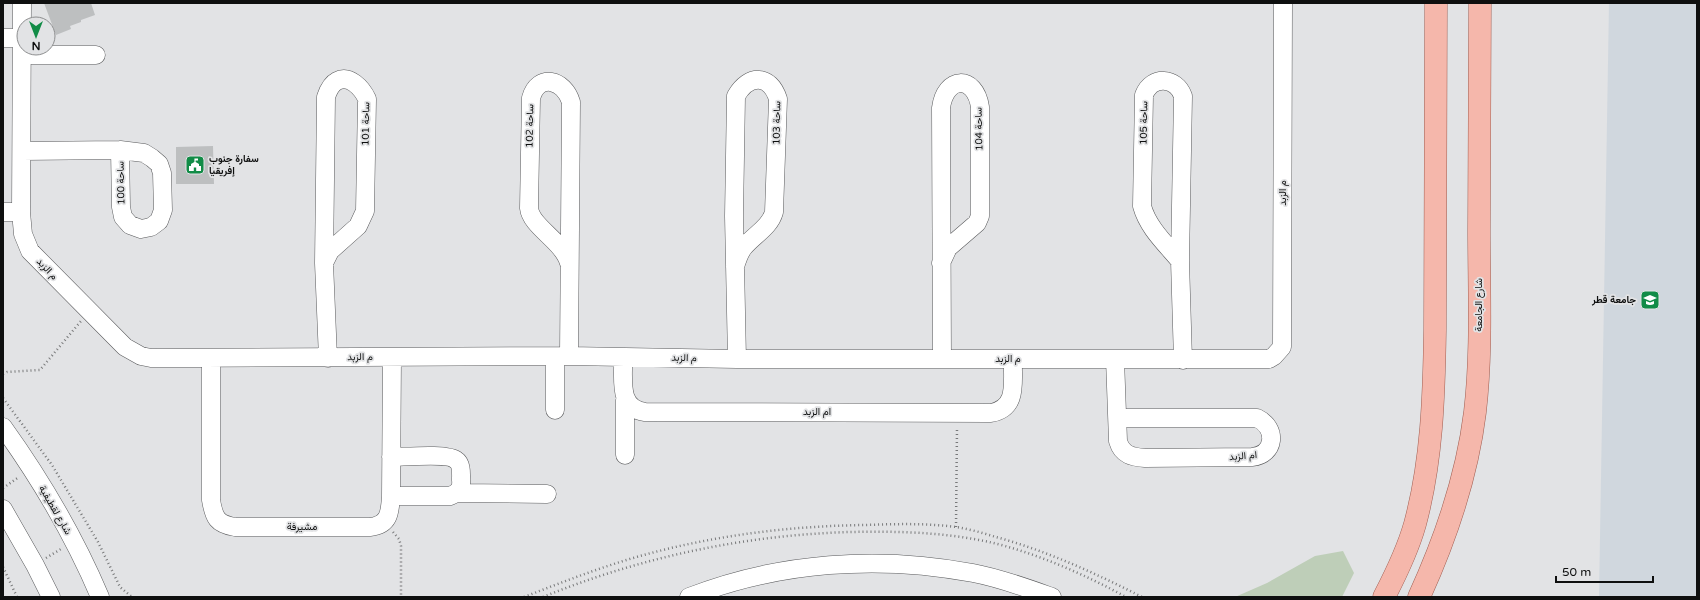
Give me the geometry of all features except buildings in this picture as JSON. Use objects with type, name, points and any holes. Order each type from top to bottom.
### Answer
[{"type":"main road","points":[[1384,597],[1414,525],[1429,457],[1435,344],[1436,3]]},
{"type":"main road","name":"شارع الجامعة","points":[[1418,597],[1436,561],[1454,511],[1464,473],[1475,407],[1479,328],[1480,3]]},
{"type":"street","name":"م الزبد","points":[[22,3],[22,16]]},
{"type":"street","name":"م الزبد","points":[[22,56],[21,212],[23,234],[30,251],[125,347],[141,356],[151,358],[562,356],[737,359],[1269,359],[1282,347],[1283,3]]},
{"type":"street","points":[[3,38],[16,43]]},
{"type":"street","points":[[56,50],[96,55]]},
{"type":"street","name":"ساحة 101","points":[[324,263],[330,251],[358,226],[364,211],[367,99],[364,92],[356,84],[345,80],[336,81],[329,88],[326,97],[324,263],[328,358]]},
{"type":"street","name":"ساحة 103","points":[[735,267],[744,247],[770,222],[774,212],[778,99],[772,87],[759,80],[753,80],[746,83],[736,96],[734,216],[735,267],[737,359]]},
{"type":"street","name":"ساحة 105","points":[[1180,261],[1146,220],[1142,206],[1144,95],[1147,88],[1157,81],[1164,81],[1178,86],[1184,96],[1180,261],[1183,360]]},
{"type":"street","name":"ساحة 102","points":[[555,410],[562,356],[569,263],[571,102],[566,90],[561,86],[547,82],[539,84],[533,91],[531,98],[529,212],[564,250],[569,263]]},
{"type":"street","name":"ساحة 104","points":[[941,263],[948,248],[972,228],[980,216],[980,107],[975,90],[969,85],[961,83],[952,86],[946,91],[942,99],[941,108],[941,263],[942,359]]},
{"type":"street","name":"ساحة 100","points":[[22,151],[120,150]]},
{"type":"street","points":[[3,212],[21,212]]},
{"type":"street","points":[[384,522],[390,510],[391,496],[392,357]]},
{"type":"street","points":[[623,357],[626,400],[624,455]]},
{"type":"street","name":"مشيرفة","points":[[211,358],[211,500],[216,519],[224,526],[235,527],[370,527],[378,526],[384,522]]},
{"type":"street","name":"ام الزبد","points":[[626,400],[633,408],[646,412],[991,413],[998,412],[1004,408],[1011,399],[1012,359]]},
{"type":"street","name":"ام الزبد","points":[[1116,359],[1118,418],[1120,446],[1122,451],[1135,458],[1258,457],[1270,446],[1271,440],[1270,428],[1263,421],[1257,418],[1118,418]]},
{"type":"street","name":"شارع لقطيفية","points":[[3,428],[31,468],[73,541],[100,597]]},
{"type":"street","points":[[391,457],[447,456],[456,460],[460,466],[461,486],[457,493]]},
{"type":"street","points":[[391,496],[450,496],[457,493],[547,494]]},
{"type":"street","points":[[3,509],[35,565],[51,597]]},
{"type":"street","points":[[689,597],[748,578],[773,572],[797,568],[865,563],[920,566],[975,573],[1052,597]]},
{"type":"path","points":[[3,374],[7,372],[40,370],[89,311]]},
{"type":"path","points":[[3,398],[52,465],[98,542],[120,587],[132,597]]},
{"type":"path","points":[[956,527],[957,413]]},
{"type":"path","points":[[3,488],[31,468]]},
{"type":"path","points":[[384,522],[399,539],[401,546],[401,597]]},
{"type":"path","points":[[35,565],[73,541]]},
{"type":"path","points":[[3,567],[17,597]]},
{"type":"shaded area","name":"جامعة قطر","points":[[1609,3],[1697,3],[1697,597],[1599,597]]},
{"type":"green space","points":[[1343,551],[1354,573],[1342,597],[1235,597],[1267,583],[1315,556]]},
{"type":"place","name":"سفارة جنوب إفريقيا","points":[[195,165]]},
{"type":"place","name":"جامعة قطر","points":[[1650,300]]}]
